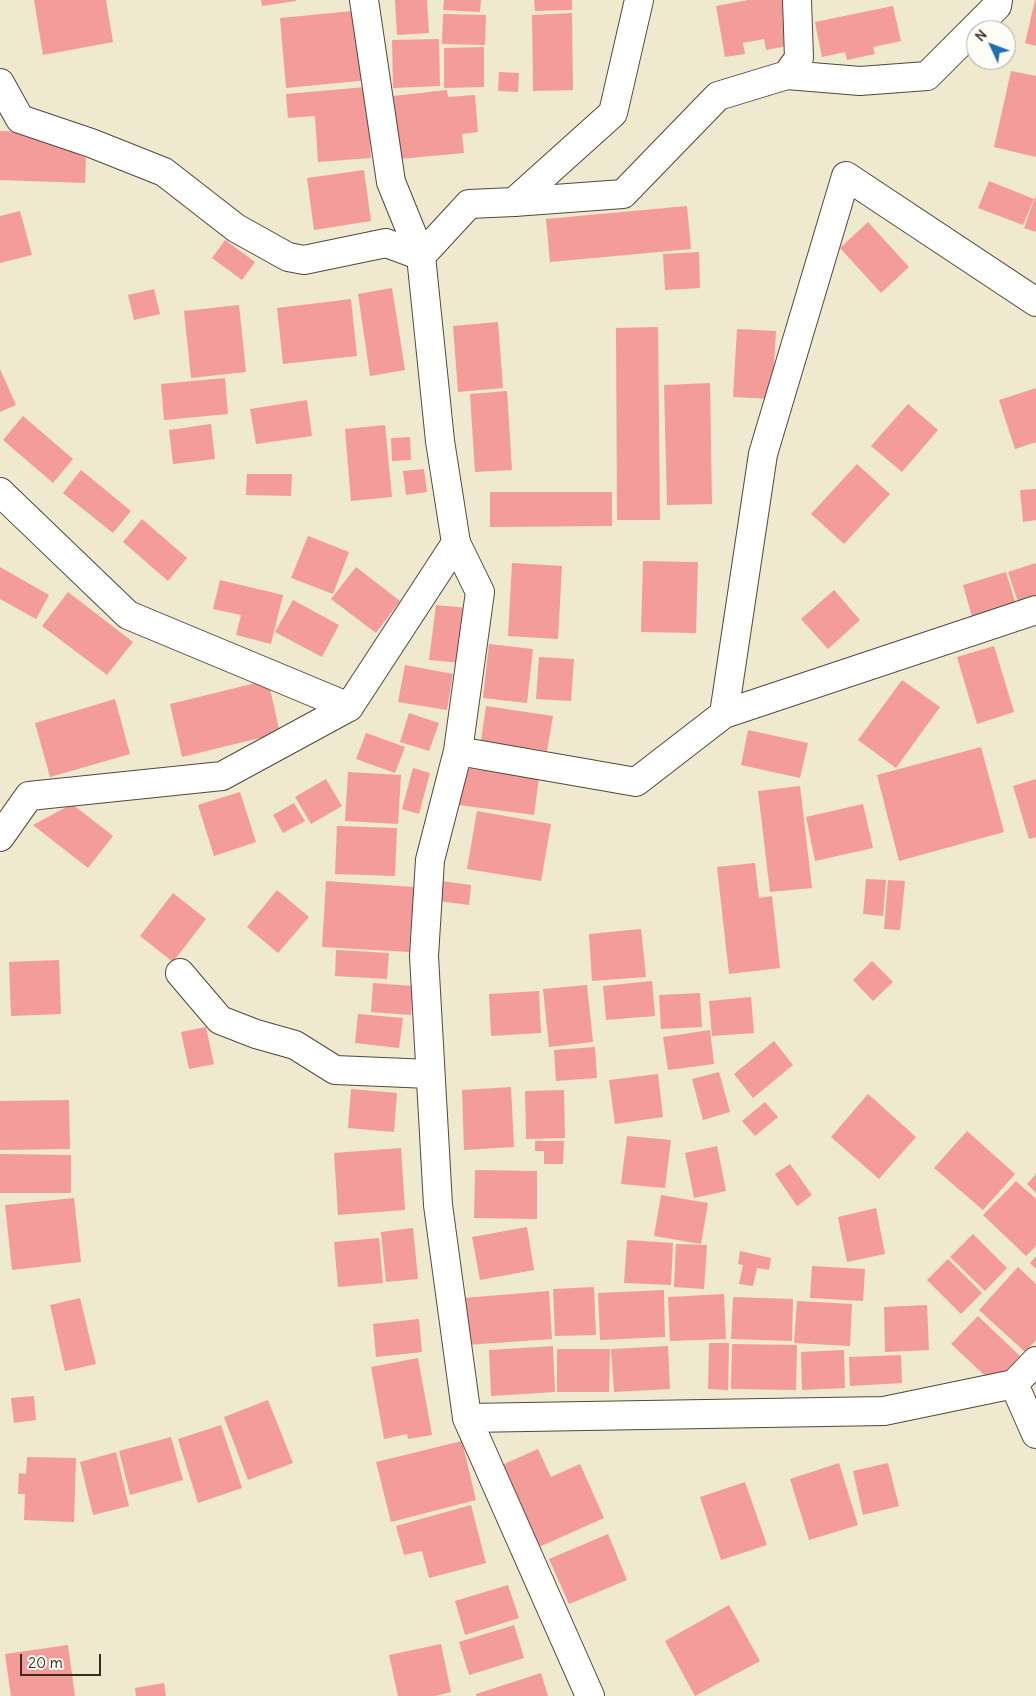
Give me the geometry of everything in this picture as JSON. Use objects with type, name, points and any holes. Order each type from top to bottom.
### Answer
[{"type":"street","points":[[364,0],[391,182],[421,256],[440,441],[456,543],[480,592],[458,751],[430,860],[424,956],[438,1205],[467,1418],[590,1696]]},
{"type":"street","points":[[514,202],[613,113],[639,0]]},
{"type":"street","points":[[787,75],[799,58],[797,0]]},
{"type":"street","points":[[421,256],[469,204],[623,194],[718,96],[787,75],[860,81],[927,76],[997,6],[998,0]]},
{"type":"street","points":[[0,83],[20,119],[91,143],[164,172],[236,228],[288,257],[304,260],[386,243],[421,256]]},
{"type":"street","points":[[724,714],[763,454],[846,176],[1036,302]]},
{"type":"street","points":[[0,492],[128,615],[349,707]]},
{"type":"street","points":[[0,837],[29,796],[222,776],[349,707],[456,543]]},
{"type":"street","points":[[458,751],[636,782],[724,714],[1036,610]]},
{"type":"street","points":[[180,973],[220,1020],[256,1034],[295,1044],[335,1070],[430,1074]]},
{"type":"street","points":[[467,1418],[884,1411],[1014,1384],[1036,1361]]},
{"type":"street","points":[[1014,1384],[1036,1434]]},
{"type":"building","points":[[34,0],[106,0],[113,42],[43,55]]},
{"type":"building","points":[[261,0],[296,0],[296,1],[262,6]]},
{"type":"building","points":[[395,0],[427,0],[429,33],[397,35]]},
{"type":"building","points":[[444,0],[481,0],[480,12],[443,10]]},
{"type":"building","points":[[534,0],[572,0],[572,10],[535,11]]},
{"type":"building","points":[[748,0],[785,0],[793,45],[766,50],[764,39],[743,43],[745,54],[725,57],[716,6]]},
{"type":"building","points":[[1036,0],[1036,46],[1025,43]]},
{"type":"building","points":[[893,6],[901,41],[873,47],[875,54],[847,60],[845,52],[822,57],[815,22]]},
{"type":"building","points":[[363,10],[369,80],[286,88],[280,18]]},
{"type":"building","points":[[572,13],[573,90],[533,91],[532,15]]},
{"type":"building","points":[[443,14],[486,15],[485,45],[442,44]]},
{"type":"building","points":[[439,39],[440,86],[393,88],[392,40]]},
{"type":"building","points":[[484,47],[484,87],[444,88],[444,48]]},
{"type":"building","points":[[1011,71],[1036,76],[1036,157],[994,147]]},
{"type":"building","points":[[499,72],[519,73],[518,92],[498,91]]},
{"type":"building","points":[[366,87],[371,158],[318,162],[315,116],[288,118],[286,94]]},
{"type":"building","points":[[447,90],[448,97],[475,95],[478,132],[462,134],[464,153],[400,159],[393,96]]},
{"type":"building","points":[[0,131],[34,132],[86,158],[85,183],[0,180]]},
{"type":"building","points":[[364,170],[371,221],[314,230],[307,178]]},
{"type":"building","points":[[989,181],[1034,199],[1023,225],[978,208]]},
{"type":"building","points":[[1036,195],[1036,232],[1024,228]]},
{"type":"building","points":[[687,206],[691,249],[550,262],[546,219]]},
{"type":"building","points":[[20,211],[32,255],[0,263],[0,216]]},
{"type":"building","points":[[868,222],[909,267],[881,293],[840,248]]},
{"type":"building","points":[[225,240],[255,262],[242,280],[212,258]]},
{"type":"building","points":[[699,252],[700,288],[665,290],[663,254]]},
{"type":"building","points":[[392,288],[405,370],[370,376],[358,294]]},
{"type":"building","points":[[154,289],[160,314],[134,320],[128,295]]},
{"type":"building","points":[[351,299],[357,356],[283,364],[277,308]]},
{"type":"building","points":[[239,305],[246,372],[191,378],[184,311]]},
{"type":"building","points":[[498,322],[503,388],[458,392],[453,326]]},
{"type":"building","points":[[658,327],[660,520],[617,520],[616,328]]},
{"type":"building","points":[[737,329],[776,331],[772,399],[733,397]]},
{"type":"building","points":[[0,369],[16,405],[0,412]]},
{"type":"building","points":[[225,378],[228,414],[164,420],[161,384]]},
{"type":"building","points":[[710,383],[712,504],[667,505],[664,385]]},
{"type":"building","points":[[1036,388],[1036,442],[1015,449],[999,400]]},
{"type":"building","points":[[507,391],[512,470],[475,472],[470,394]]},
{"type":"building","points":[[307,400],[312,436],[256,444],[250,409]]},
{"type":"building","points":[[908,404],[938,430],[902,472],[871,446]]},
{"type":"building","points":[[23,416],[73,459],[53,483],[3,440]]},
{"type":"building","points":[[211,424],[215,459],[173,464],[169,430]]},
{"type":"building","points":[[385,425],[392,497],[351,501],[345,429]]},
{"type":"building","points":[[410,437],[411,460],[392,461],[391,438]]},
{"type":"building","points":[[857,464],[890,494],[844,544],[811,514]]},
{"type":"building","points":[[424,469],[427,492],[406,495],[403,471]]},
{"type":"building","points":[[81,470],[131,511],[113,533],[63,493]]},
{"type":"building","points":[[247,474],[292,474],[291,496],[246,495]]},
{"type":"building","points":[[1036,489],[1036,520],[1023,522],[1020,490]]},
{"type":"building","points":[[490,492],[612,492],[612,526],[490,527]]},
{"type":"building","points":[[142,519],[187,558],[168,581],[123,542]]},
{"type":"building","points":[[308,536],[349,552],[333,594],[291,578]]},
{"type":"building","points":[[643,561],[698,562],[696,633],[641,632]]},
{"type":"building","points":[[512,563],[562,566],[558,639],[508,636]]},
{"type":"building","points":[[1036,563],[1036,600],[1019,605],[1008,572]]},
{"type":"building","points":[[0,567],[49,595],[36,619],[0,599]]},
{"type":"building","points":[[356,567],[400,601],[376,633],[331,599]]},
{"type":"building","points":[[1006,572],[1016,605],[972,617],[963,585]]},
{"type":"building","points":[[220,580],[283,595],[271,644],[236,635],[241,615],[213,609]]},
{"type":"building","points":[[834,590],[860,620],[828,649],[801,619]]},
{"type":"building","points":[[68,592],[133,642],[107,675],[42,626]]},
{"type":"building","points":[[293,600],[339,625],[322,657],[275,632]]},
{"type":"building","points":[[436,605],[467,608],[461,663],[429,660]]},
{"type":"building","points":[[489,644],[533,649],[527,703],[483,698]]},
{"type":"building","points":[[994,646],[1014,712],[977,724],[957,657]]},
{"type":"building","points":[[539,657],[574,659],[571,701],[536,699]]},
{"type":"building","points":[[405,665],[453,674],[447,710],[398,702]]},
{"type":"building","points":[[268,680],[280,733],[182,757],[170,704]]},
{"type":"building","points":[[902,680],[940,707],[896,768],[858,740]]},
{"type":"building","points":[[115,699],[130,754],[50,777],[35,723]]},
{"type":"building","points":[[486,706],[553,716],[547,751],[481,741]]},
{"type":"building","points":[[409,713],[439,723],[429,751],[400,742]]},
{"type":"building","points":[[748,730],[808,743],[800,778],[741,765]]},
{"type":"building","points":[[366,733],[405,747],[395,773],[356,759]]},
{"type":"building","points":[[981,747],[1004,832],[899,861],[877,775]]},
{"type":"building","points":[[413,768],[430,773],[419,814],[402,809]]},
{"type":"building","points":[[464,768],[539,778],[534,815],[459,805]]},
{"type":"building","points":[[348,772],[401,775],[398,824],[345,821]]},
{"type":"building","points":[[326,779],[342,806],[311,824],[295,797]]},
{"type":"building","points":[[1036,779],[1036,837],[1029,839],[1013,786]]},
{"type":"building","points":[[800,786],[812,888],[770,892],[758,791]]},
{"type":"building","points":[[240,792],[256,842],[214,856],[198,805]]},
{"type":"building","points":[[294,803],[305,821],[283,833],[273,815]]},
{"type":"building","points":[[72,804],[113,836],[88,868],[33,825]]},
{"type":"building","points":[[863,804],[873,848],[815,861],[806,817]]},
{"type":"building","points":[[477,811],[551,824],[541,881],[467,869]]},
{"type":"building","points":[[337,826],[397,828],[395,876],[335,874]]},
{"type":"building","points":[[755,863],[759,898],[772,896],[780,968],[729,974],[717,867]]},
{"type":"building","points":[[866,879],[886,880],[883,916],[863,914]]},
{"type":"building","points":[[888,880],[905,881],[900,930],[884,929]]},
{"type":"building","points":[[326,881],[414,887],[409,952],[322,947]]},
{"type":"building","points":[[441,881],[471,885],[469,905],[439,901]]},
{"type":"building","points":[[277,890],[309,917],[278,953],[247,927]]},
{"type":"building","points":[[173,893],[206,919],[173,962],[140,936]]},
{"type":"building","points":[[641,929],[646,977],[592,981],[589,934]]},
{"type":"building","points":[[336,950],[389,953],[387,979],[335,976]]},
{"type":"building","points":[[59,960],[61,1014],[11,1016],[9,962]]},
{"type":"building","points":[[872,961],[893,982],[873,1001],[853,980]]},
{"type":"building","points":[[652,981],[655,1016],[606,1020],[603,986]]},
{"type":"building","points":[[373,983],[413,986],[411,1015],[371,1012]]},
{"type":"building","points":[[587,985],[593,1042],[549,1047],[543,989]]},
{"type":"building","points":[[539,991],[541,1033],[491,1036],[489,994]]},
{"type":"building","points":[[700,993],[702,1027],[661,1029],[659,995]]},
{"type":"building","points":[[751,997],[754,1033],[712,1036],[709,1001]]},
{"type":"building","points":[[358,1014],[403,1018],[399,1048],[355,1043]]},
{"type":"building","points":[[206,1027],[214,1064],[189,1069],[181,1032]]},
{"type":"building","points":[[710,1030],[714,1064],[668,1070],[663,1037]]},
{"type":"building","points":[[774,1041],[793,1065],[753,1098],[734,1074]]},
{"type":"building","points":[[595,1047],[597,1078],[556,1081],[554,1050]]},
{"type":"building","points":[[719,1072],[730,1112],[703,1120],[692,1079]]},
{"type":"building","points":[[658,1074],[663,1117],[615,1124],[609,1080]]},
{"type":"building","points":[[511,1087],[514,1147],[464,1150],[462,1090]]},
{"type":"building","points":[[351,1089],[397,1093],[394,1132],[348,1128]]},
{"type":"building","points":[[564,1090],[565,1138],[526,1139],[525,1091]]},
{"type":"building","points":[[868,1094],[916,1137],[879,1179],[831,1137]]},
{"type":"building","points":[[69,1100],[70,1149],[0,1150],[0,1101]]},
{"type":"building","points":[[765,1102],[778,1117],[755,1136],[742,1121]]},
{"type":"building","points":[[967,1131],[1015,1174],[983,1210],[934,1168]]},
{"type":"building","points":[[627,1136],[671,1140],[665,1188],[621,1184]]},
{"type":"building","points":[[535,1141],[564,1141],[563,1164],[544,1164],[544,1151],[535,1151]]},
{"type":"building","points":[[717,1146],[726,1191],[694,1198],[685,1153]]},
{"type":"building","points":[[401,1148],[405,1210],[338,1215],[334,1153]]},
{"type":"building","points":[[0,1154],[71,1155],[71,1193],[0,1193]]},
{"type":"building","points":[[790,1164],[812,1195],[797,1206],[775,1174]]},
{"type":"building","points":[[475,1170],[537,1171],[537,1219],[474,1218]]},
{"type":"building","points":[[1036,1174],[1036,1193],[1027,1184]]},
{"type":"building","points":[[1016,1181],[1036,1199],[1036,1246],[1026,1256],[983,1215]]},
{"type":"building","points":[[661,1195],[708,1203],[701,1244],[654,1236]]},
{"type":"building","points":[[74,1198],[81,1262],[12,1270],[5,1205]]},
{"type":"building","points":[[876,1208],[885,1254],[847,1262],[838,1217]]},
{"type":"building","points":[[527,1227],[534,1270],[480,1280],[472,1237]]},
{"type":"building","points":[[413,1228],[418,1279],[386,1282],[381,1232]]},
{"type":"building","points":[[973,1234],[1007,1268],[985,1291],[950,1257]]},
{"type":"building","points":[[379,1238],[383,1283],[338,1287],[334,1242]]},
{"type":"building","points":[[627,1240],[673,1243],[671,1285],[624,1283]]},
{"type":"building","points":[[676,1244],[707,1245],[704,1289],[674,1287]]},
{"type":"building","points":[[740,1251],[771,1258],[769,1270],[757,1268],[753,1286],[739,1284],[743,1265],[738,1264]]},
{"type":"building","points":[[1036,1256],[1036,1269],[1030,1263]]},
{"type":"building","points":[[948,1259],[982,1293],[961,1314],[927,1280]]},
{"type":"building","points":[[812,1266],[865,1269],[863,1301],[810,1298]]},
{"type":"building","points":[[1018,1267],[1036,1284],[1036,1340],[1025,1352],[979,1310]]},
{"type":"building","points":[[594,1287],[596,1335],[555,1336],[553,1289]]},
{"type":"building","points":[[664,1290],[665,1337],[600,1340],[598,1293]]},
{"type":"building","points":[[549,1291],[552,1339],[467,1345],[463,1298]]},
{"type":"building","points":[[724,1294],[726,1339],[670,1341],[668,1297]]},
{"type":"building","points":[[733,1297],[793,1299],[792,1341],[731,1339]]},
{"type":"building","points":[[80,1298],[96,1364],[65,1371],[50,1305]]},
{"type":"building","points":[[797,1301],[852,1304],[850,1346],[794,1343]]},
{"type":"building","points":[[927,1305],[929,1350],[885,1352],[884,1307]]},
{"type":"building","points":[[978,1316],[1020,1356],[994,1384],[951,1344]]},
{"type":"building","points":[[419,1319],[422,1352],[376,1357],[373,1324]]},
{"type":"building","points":[[709,1343],[729,1343],[728,1390],[708,1389]]},
{"type":"building","points":[[732,1344],[797,1345],[796,1390],[731,1389]]},
{"type":"building","points":[[553,1346],[555,1392],[491,1396],[489,1350]]},
{"type":"building","points":[[668,1346],[670,1389],[614,1392],[611,1349]]},
{"type":"building","points":[[557,1349],[610,1349],[609,1392],[557,1392]]},
{"type":"building","points":[[844,1350],[845,1388],[802,1390],[801,1352]]},
{"type":"building","points":[[901,1355],[902,1383],[850,1386],[849,1357]]},
{"type":"building","points":[[418,1358],[432,1435],[408,1439],[407,1434],[384,1439],[371,1367]]},
{"type":"building","points":[[34,1396],[36,1420],[14,1423],[11,1398]]},
{"type":"building","points":[[268,1400],[293,1463],[248,1480],[224,1417]]},
{"type":"building","points":[[221,1425],[242,1488],[198,1503],[178,1439]]},
{"type":"building","points":[[171,1437],[183,1480],[130,1495],[119,1451]]},
{"type":"building","points":[[462,1441],[476,1500],[391,1522],[376,1462]]},
{"type":"building","points":[[538,1449],[551,1477],[580,1464],[604,1518],[539,1547],[502,1465]]},
{"type":"building","points":[[116,1452],[129,1506],[93,1515],[80,1462]]},
{"type":"building","points":[[27,1457],[76,1458],[74,1522],[24,1520],[25,1494],[18,1494],[19,1473],[26,1474]]},
{"type":"building","points":[[839,1463],[858,1525],[809,1540],[790,1479]]},
{"type":"building","points":[[888,1463],[899,1506],[863,1515],[853,1471]]},
{"type":"building","points":[[745,1482],[767,1545],[721,1560],[700,1497]]},
{"type":"building","points":[[471,1505],[486,1563],[429,1578],[422,1551],[404,1555],[396,1526]]},
{"type":"building","points":[[608,1534],[627,1580],[569,1604],[549,1559]]},
{"type":"building","points":[[508,1585],[519,1618],[465,1635],[455,1601]]},
{"type":"building","points":[[729,1605],[760,1661],[695,1696],[665,1641]]},
{"type":"building","points":[[514,1625],[524,1658],[469,1675],[459,1642]]},
{"type":"building","points":[[441,1644],[451,1692],[435,1696],[398,1696],[389,1655]]},
{"type":"building","points":[[68,1645],[75,1696],[11,1696],[5,1654]]},
{"type":"building","points":[[541,1673],[548,1696],[476,1696],[476,1694]]},
{"type":"building","points":[[164,1683],[166,1696],[136,1696],[135,1688]]}]
